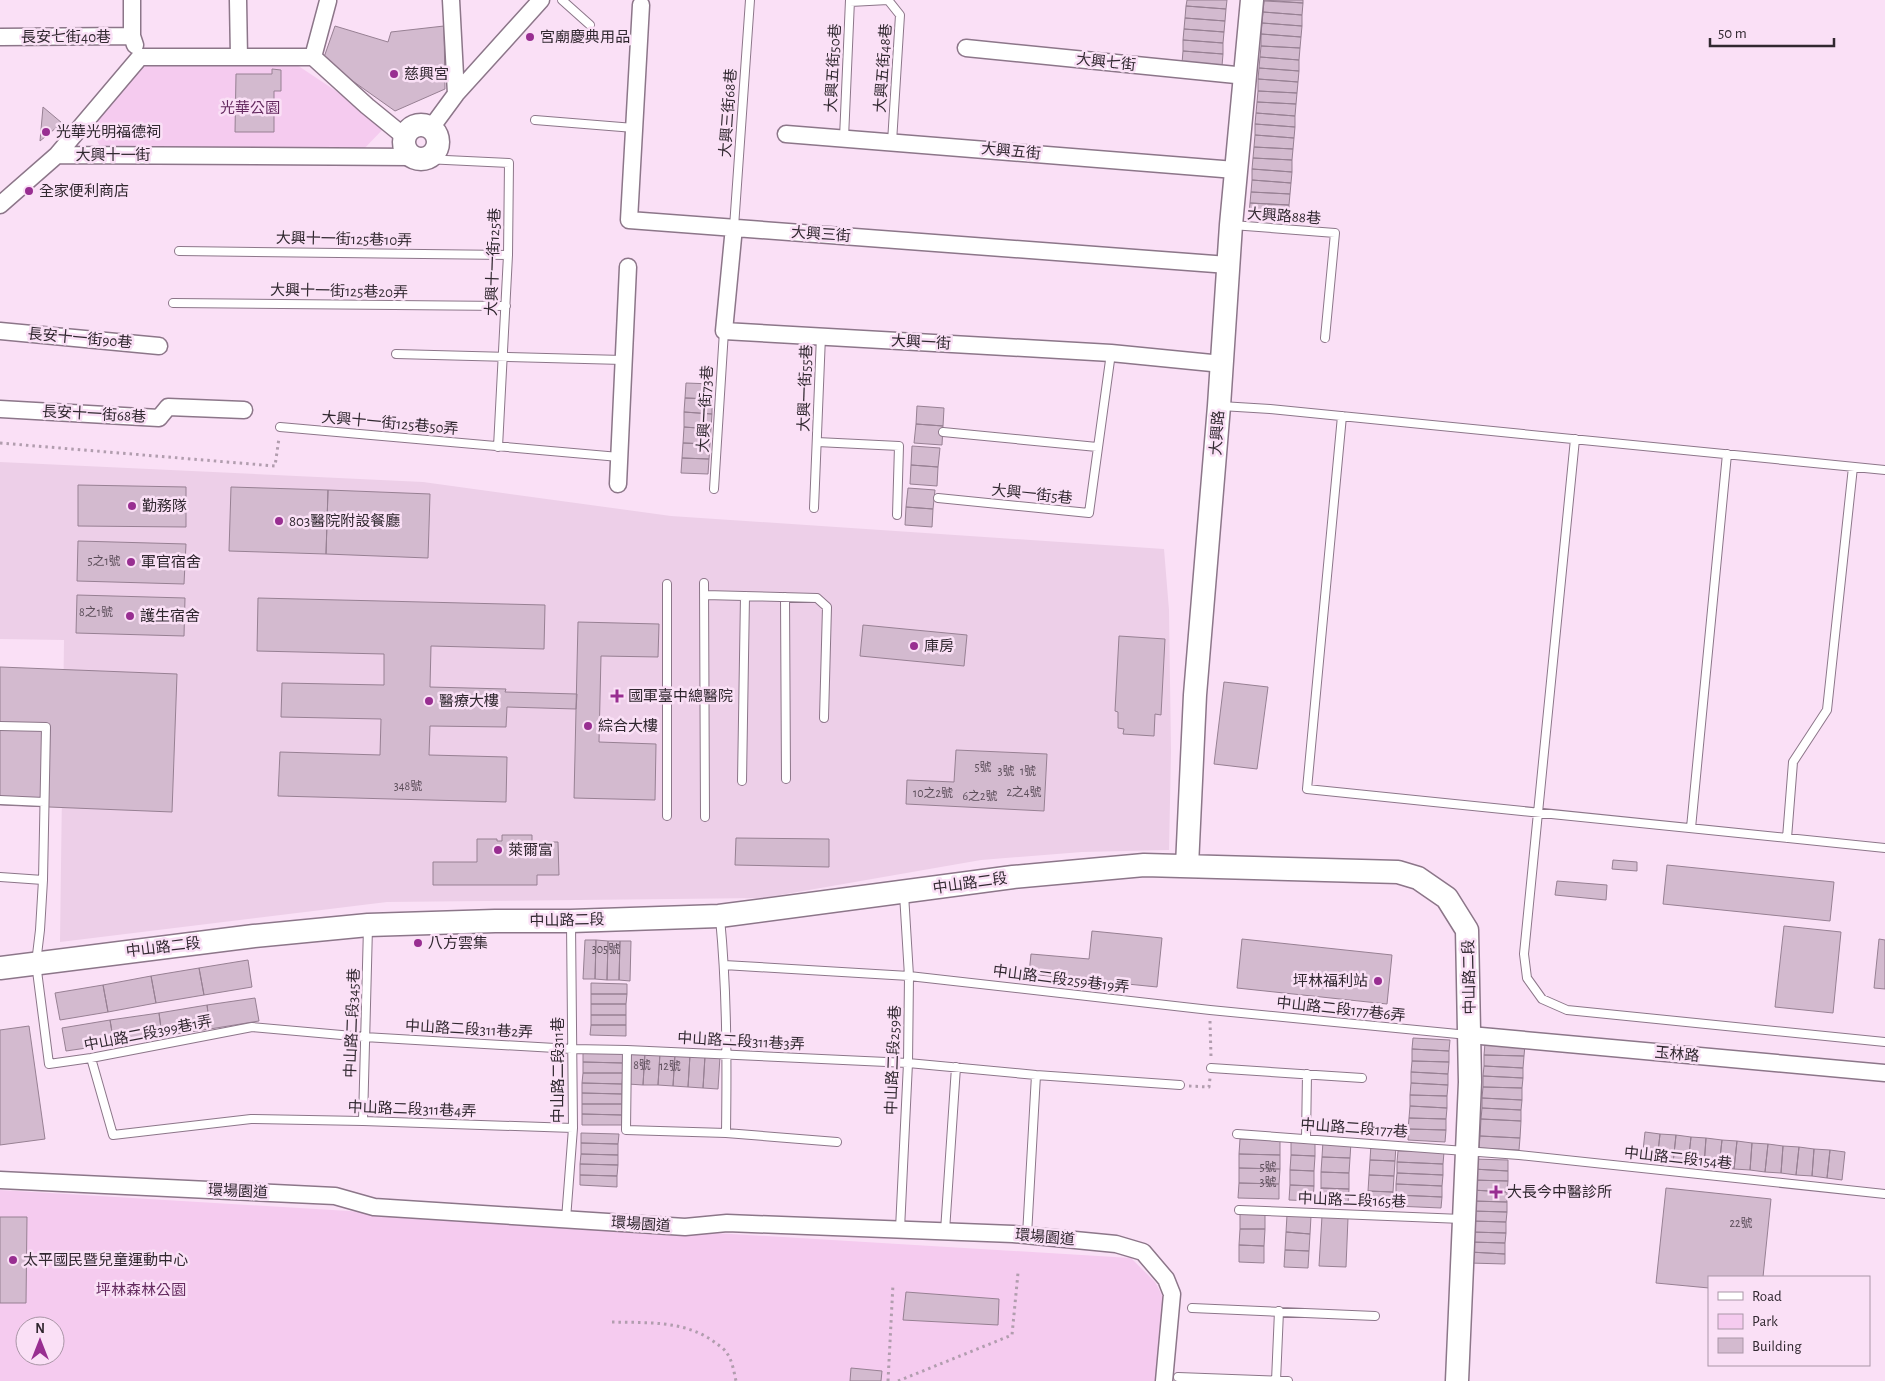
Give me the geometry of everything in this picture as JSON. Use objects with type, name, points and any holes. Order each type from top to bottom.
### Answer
[{"type":"main road","name":"大興路","points":[[1187,866],[1196,695],[1219,406],[1235,170],[1246,76],[1252,0]]},
{"type":"main road","points":[[417,125],[425,125],[430,128],[437,136],[437,149],[432,155],[418,158],[404,147],[405,136],[408,130],[417,125]]},
{"type":"main road","name":"中山路二段","points":[[0,968],[254,936],[368,925],[719,916],[1022,876],[1144,865],[1398,872],[1418,878],[1447,898],[1467,930],[1470,1035],[1468,1151],[1457,1379]]},
{"type":"street","points":[[132,0],[132,36],[140,56],[313,57],[367,106],[405,136]]},
{"type":"street","points":[[238,0],[239,56]]},
{"type":"street","points":[[452,0],[456,94]]},
{"type":"street","points":[[430,128],[456,94],[540,0]]},
{"type":"street","points":[[313,57],[328,1]]},
{"type":"street","name":"大興三街","points":[[641,4],[629,220],[1228,265]]},
{"type":"street","name":"長安七街40巷","points":[[0,37],[132,36]]},
{"type":"street","name":"大興七街","points":[[966,48],[1246,76]]},
{"type":"street","name":"大興十一街","points":[[57,155],[140,56]]},
{"type":"street","name":"大興五街","points":[[786,134],[1235,170]]},
{"type":"street","points":[[0,205],[57,155]]},
{"type":"street","name":"大興十一街","points":[[57,155],[418,158]]},
{"type":"street","points":[[724,331],[734,227]]},
{"type":"street","points":[[618,484],[628,267]]},
{"type":"street","name":"長安十一街90巷","points":[[0,331],[159,346]]},
{"type":"street","name":"大興一街","points":[[724,331],[1111,353],[1222,364]]},
{"type":"street","name":"長安十一街68巷","points":[[0,409],[158,418],[168,407],[244,410]]},
{"type":"street","name":"玉林路","points":[[1470,1035],[1885,1073]]},
{"type":"street","name":"環場園道","points":[[0,1180],[335,1196],[374,1207],[685,1227],[727,1223],[900,1229],[1027,1235],[1116,1244],[1143,1252],[1158,1267],[1166,1279],[1172,1294],[1171,1379]]},
{"type":"lane","points":[[562,0],[590,24]]},
{"type":"lane","name":"大興三街68巷","points":[[734,227],[750,0]]},
{"type":"lane","points":[[850,1],[888,0]]},
{"type":"lane","name":"大興五街48巷","points":[[888,0],[900,15],[892,142]]},
{"type":"lane","name":"大興五街50巷","points":[[844,138],[850,1]]},
{"type":"lane","points":[[535,120],[634,128]]},
{"type":"lane","name":"大興十一街125巷","points":[[418,158],[510,163],[506,306],[498,447]]},
{"type":"lane","name":"大興路88巷","points":[[1231,225],[1335,233],[1325,338]]},
{"type":"lane","name":"大興十一街125巷10弄","points":[[179,251],[508,255]]},
{"type":"lane","name":"大興十一街125巷20弄","points":[[173,303],[506,306]]},
{"type":"lane","name":"大興一街73巷","points":[[714,489],[724,331]]},
{"type":"lane","name":"大興一街55巷","points":[[814,508],[821,336]]},
{"type":"lane","name":"大興一街5巷","points":[[938,498],[1089,513],[1111,353]]},
{"type":"lane","points":[[396,354],[623,360]]},
{"type":"lane","points":[[1219,406],[1270,409],[1885,470]]},
{"type":"lane","points":[[1342,416],[1307,789],[1885,848]]},
{"type":"lane","name":"大興十一街125巷50弄","points":[[280,428],[618,457]]},
{"type":"lane","points":[[943,432],[1097,448]]},
{"type":"lane","points":[[1575,439],[1524,954],[1527,978],[1542,999],[1567,1010],[1885,1042]]},
{"type":"lane","name":"大興一街55巷","points":[[817,442],[899,446],[897,515]]},
{"type":"lane","points":[[1691,828],[1727,454]]},
{"type":"lane","points":[[1787,838],[1794,762],[1827,710],[1852,467]]},
{"type":"lane","points":[[704,583],[705,817]]},
{"type":"lane","points":[[667,584],[667,816]]},
{"type":"lane","points":[[705,595],[817,598],[827,607],[824,718]]},
{"type":"lane","points":[[742,781],[745,596]]},
{"type":"lane","points":[[786,597],[786,779]]},
{"type":"lane","points":[[0,726],[46,727],[43,880],[36,963]]},
{"type":"lane","points":[[0,800],[44,802]]},
{"type":"lane","points":[[0,877],[43,880]]},
{"type":"lane","name":"中山路二段259巷","points":[[900,1229],[908,1063],[909,976],[904,892]]},
{"type":"lane","points":[[719,916],[724,965],[727,1054],[726,1133]]},
{"type":"lane","name":"中山路二段311巷","points":[[566,1220],[573,1128],[571,921]]},
{"type":"lane","name":"中山路二段345巷","points":[[363,1121],[368,925]]},
{"type":"lane","name":"中山路二段399巷1弄","points":[[36,963],[50,1064],[252,1027],[364,1037]]},
{"type":"lane","name":"中山路二段259巷19弄","points":[[724,965],[909,976],[1210,1010]]},
{"type":"lane","name":"中山路二段177巷6弄","points":[[1210,1010],[1470,1035]]},
{"type":"lane","name":"中山路二段311巷2弄","points":[[364,1037],[572,1049]]},
{"type":"lane","name":"中山路二段311巷3弄","points":[[572,1049],[908,1063],[1036,1075],[1180,1085]]},
{"type":"lane","points":[[627,1050],[626,1130],[726,1133],[837,1142]]},
{"type":"lane","name":"中山路二段311巷4弄","points":[[91,1058],[112,1135],[251,1120],[363,1121],[573,1128]]},
{"type":"lane","points":[[945,1231],[956,1067]]},
{"type":"lane","points":[[1211,1068],[1362,1078]]},
{"type":"lane","points":[[1306,1138],[1307,1074]]},
{"type":"lane","points":[[1027,1235],[1036,1075]]},
{"type":"lane","name":"中山路二段177巷","points":[[1237,1134],[1468,1151]]},
{"type":"lane","name":"中山路二段154巷","points":[[1468,1151],[1885,1194]]},
{"type":"lane","name":"中山路二段165巷","points":[[1239,1210],[1464,1219]]},
{"type":"lane","points":[[1192,1308],[1375,1316]]},
{"type":"lane","points":[[1276,1381],[1279,1312]]},
{"type":"lane","points":[[1171,1379],[1288,1381]]},
{"type":"path","points":[[0,443],[275,466],[280,428]]},
{"type":"path","points":[[898,1381],[1012,1335],[1018,1273]]},
{"type":"path","points":[[888,1381],[892,1284]]},
{"type":"path","points":[[612,1322],[685,1327],[707,1336],[726,1352],[734,1370],[736,1381]]},
{"type":"shaded area","name":"國軍臺中總醫院","points":[[0,462],[423,482],[671,516],[1164,549],[1169,610],[1171,752],[1169,850],[1082,852],[981,860],[763,898],[387,902],[60,942],[64,640],[0,639]]},
{"type":"green space","name":"光華公園","points":[[241,63],[297,65],[387,125],[359,154],[102,151],[90,125],[135,66]]},
{"type":"green space","name":"坪林森林公園","points":[[0,1190],[1131,1258],[1155,1282],[1163,1297],[1156,1381],[0,1381]]},
{"type":"building","points":[[1187,0],[1227,0],[1226,9],[1186,6]]},
{"type":"building","points":[[1264,0],[1303,0],[1303,3]]},
{"type":"building","points":[[1264,1],[1303,3],[1302,15],[1263,12]]},
{"type":"building","points":[[1186,6],[1226,9],[1225,21],[1185,18]]},
{"type":"building","points":[[1263,12],[1302,15],[1302,26],[1262,23]]},
{"type":"building","points":[[1185,18],[1225,21],[1224,32],[1184,29]]},
{"type":"building","points":[[1262,23],[1302,26],[1301,37],[1261,34]]},
{"type":"building","name":"慈興宮","points":[[335,26],[388,42],[391,32],[444,26],[445,89],[395,111],[323,60]]},
{"type":"building","points":[[1184,29],[1224,32],[1223,43],[1183,40]]},
{"type":"building","points":[[1261,34],[1301,37],[1300,48],[1261,46]]},
{"type":"building","points":[[1183,40],[1223,43],[1223,54],[1183,51]]},
{"type":"building","points":[[1261,46],[1300,48],[1299,60],[1260,57]]},
{"type":"building","points":[[1183,51],[1223,54],[1222,66],[1182,63]]},
{"type":"building","points":[[1260,57],[1299,60],[1299,71],[1259,68]]},
{"type":"building","points":[[1259,68],[1299,71],[1298,82],[1258,79]]},
{"type":"building","points":[[272,69],[281,70],[281,91],[274,91],[274,132],[235,132],[236,74],[272,74]]},
{"type":"building","points":[[1258,79],[1298,82],[1297,93],[1258,91]]},
{"type":"building","points":[[1258,91],[1297,93],[1296,104],[1257,102]]},
{"type":"building","points":[[1257,102],[1296,104],[1295,116],[1256,113]]},
{"type":"building","name":"光華光明福德祠","points":[[43,107],[62,123],[40,141]]},
{"type":"building","points":[[1256,113],[1295,116],[1295,127],[1255,124]]},
{"type":"building","points":[[1255,124],[1295,127],[1294,138],[1255,135]]},
{"type":"building","points":[[1255,135],[1294,138],[1293,149],[1254,147]]},
{"type":"building","points":[[1254,147],[1293,149],[1292,160],[1253,158]]},
{"type":"building","points":[[1253,158],[1292,160],[1292,172],[1252,169]]},
{"type":"building","points":[[1252,169],[1292,172],[1291,183],[1252,180]]},
{"type":"building","points":[[1252,180],[1291,183],[1290,194],[1251,192]]},
{"type":"building","points":[[1251,192],[1290,194],[1289,205],[1250,203]]},
{"type":"building","points":[[1250,203],[1289,205],[1289,217],[1249,214]]},
{"type":"building","points":[[686,383],[713,384],[712,399],[685,398]]},
{"type":"building","points":[[685,398],[712,399],[712,414],[684,412]]},
{"type":"building","points":[[917,406],[944,408],[943,426],[916,424]]},
{"type":"building","points":[[684,412],[712,414],[711,429],[684,427]]},
{"type":"building","points":[[916,424],[943,426],[942,445],[914,443]]},
{"type":"building","points":[[684,427],[711,429],[710,444],[683,443]]},
{"type":"building","points":[[683,443],[710,444],[709,459],[682,458]]},
{"type":"building","points":[[912,446],[940,448],[938,467],[911,465]]},
{"type":"building","points":[[682,458],[709,459],[708,474],[681,473]]},
{"type":"building","points":[[911,465],[938,467],[937,486],[910,484]]},
{"type":"building","name":"勤務隊","points":[[78,485],[186,487],[186,527],[78,526]]},
{"type":"building","name":"803醫院附設餐廳","points":[[231,487],[328,490],[326,554],[229,551]]},
{"type":"building","points":[[908,488],[935,490],[933,509],[906,507]]},
{"type":"building","points":[[328,490],[430,494],[428,558],[326,554]]},
{"type":"building","points":[[906,507],[933,509],[932,527],[905,525]]},
{"type":"building","name":"軍官宿舍","points":[[78,541],[186,544],[184,584],[77,581]]},
{"type":"building","name":"護生宿舍","points":[[77,595],[185,598],[184,636],[76,633]]},
{"type":"building","name":"醫療大樓","points":[[258,598],[545,605],[544,649],[431,646],[430,687],[506,689],[505,692],[577,694],[576,709],[507,707],[506,727],[430,726],[429,755],[507,757],[506,802],[278,796],[280,752],[380,755],[381,719],[281,717],[282,683],[384,685],[384,654],[257,651]]},
{"type":"building","name":"綜合大樓","points":[[578,622],[659,624],[658,657],[601,656],[599,742],[656,744],[655,800],[574,798]]},
{"type":"building","name":"庫房","points":[[863,625],[967,635],[964,666],[860,656]]},
{"type":"building","points":[[1119,636],[1165,639],[1161,715],[1155,714],[1154,736],[1123,734],[1124,729],[1118,728],[1118,712],[1115,711]]},
{"type":"building","points":[[0,667],[177,674],[172,812],[0,805]]},
{"type":"building","points":[[1224,682],[1268,687],[1257,769],[1214,764]]},
{"type":"building","points":[[956,750],[1047,754],[1044,811],[906,804],[907,780],[954,782]]},
{"type":"building","points":[[502,835],[532,835],[532,842],[558,842],[559,875],[537,875],[537,885],[433,885],[433,862],[477,862],[477,839],[497,839],[497,841],[502,841]]},
{"type":"building","points":[[736,838],[829,839],[829,867],[735,865]]},
{"type":"building","points":[[1613,860],[1637,862],[1637,871],[1612,869]]},
{"type":"building","points":[[1667,865],[1834,882],[1830,921],[1663,904]]},
{"type":"building","points":[[1557,881],[1607,885],[1606,900],[1555,895]]},
{"type":"building","points":[[1784,926],[1841,932],[1833,1013],[1775,1007]]},
{"type":"building","points":[[1092,931],[1162,938],[1157,987],[1029,974],[1031,954],[1089,959]]},
{"type":"building","points":[[1242,939],[1392,955],[1387,1004],[1237,988]]},
{"type":"building","points":[[1879,939],[1885,940],[1885,989],[1874,988]]},
{"type":"building","points":[[585,940],[596,940],[595,979],[583,979]]},
{"type":"building","points":[[596,940],[608,941],[607,980],[595,979]]},
{"type":"building","points":[[608,941],[620,941],[619,980],[607,980]]},
{"type":"building","points":[[620,941],[631,941],[630,981],[619,980]]},
{"type":"building","points":[[248,960],[252,987],[204,995],[199,968]]},
{"type":"building","points":[[199,968],[204,995],[156,1003],[151,976]]},
{"type":"building","points":[[151,976],[156,1003],[108,1012],[103,985]]},
{"type":"building","points":[[591,983],[627,984],[627,994],[591,994]]},
{"type":"building","points":[[103,985],[108,1012],[60,1020],[55,993]]},
{"type":"building","points":[[591,994],[627,994],[626,1004],[591,1004]]},
{"type":"building","points":[[255,998],[259,1021],[210,1029],[207,1005]]},
{"type":"building","points":[[591,1004],[626,1004],[626,1015],[591,1015]]},
{"type":"building","points":[[207,1005],[210,1029],[162,1036],[159,1013]]},
{"type":"building","points":[[159,1013],[162,1036],[114,1044],[110,1020]]},
{"type":"building","points":[[591,1015],[626,1015],[626,1025],[591,1025]]},
{"type":"building","points":[[110,1020],[114,1044],[66,1051],[62,1028]]},
{"type":"building","points":[[591,1025],[626,1025],[626,1036],[590,1035]]},
{"type":"building","points":[[29,1026],[45,1139],[0,1145],[0,1030]]},
{"type":"building","points":[[1413,1038],[1450,1040],[1449,1051],[1412,1049]]},
{"type":"building","points":[[1485,1043],[1525,1045],[1524,1056],[1484,1055]]},
{"type":"building","points":[[1412,1049],[1449,1051],[1449,1062],[1412,1061]]},
{"type":"building","points":[[583,1052],[623,1053],[623,1063],[583,1062]]},
{"type":"building","points":[[630,1052],[645,1052],[643,1085],[628,1084]]},
{"type":"building","points":[[645,1052],[660,1053],[658,1085],[643,1085]]},
{"type":"building","points":[[660,1053],[675,1054],[673,1086],[658,1085]]},
{"type":"building","points":[[675,1054],[690,1055],[688,1087],[673,1086]]},
{"type":"building","points":[[690,1055],[705,1056],[703,1088],[688,1087]]},
{"type":"building","points":[[1484,1055],[1524,1056],[1523,1068],[1484,1066]]},
{"type":"building","points":[[705,1056],[720,1056],[718,1089],[703,1088]]},
{"type":"building","points":[[1412,1061],[1449,1062],[1448,1074],[1411,1072]]},
{"type":"building","points":[[583,1062],[623,1063],[623,1073],[583,1073]]},
{"type":"building","points":[[1484,1066],[1523,1068],[1523,1078],[1483,1076]]},
{"type":"building","points":[[1411,1072],[1448,1074],[1448,1085],[1411,1083]]},
{"type":"building","points":[[583,1073],[623,1073],[622,1084],[582,1083]]},
{"type":"building","points":[[1483,1076],[1523,1078],[1522,1088],[1483,1087]]},
{"type":"building","points":[[582,1083],[622,1084],[622,1094],[582,1093]]},
{"type":"building","points":[[1411,1083],[1448,1085],[1447,1096],[1410,1095]]},
{"type":"building","points":[[1483,1087],[1522,1088],[1522,1100],[1482,1098]]},
{"type":"building","points":[[582,1093],[622,1094],[622,1104],[582,1104]]},
{"type":"building","points":[[1410,1095],[1447,1096],[1447,1108],[1410,1106]]},
{"type":"building","points":[[1482,1098],[1522,1100],[1521,1110],[1482,1108]]},
{"type":"building","points":[[582,1104],[622,1104],[622,1115],[582,1114]]},
{"type":"building","points":[[1410,1106],[1447,1108],[1446,1119],[1409,1118]]},
{"type":"building","points":[[1482,1108],[1521,1110],[1521,1121],[1481,1119]]},
{"type":"building","points":[[582,1114],[622,1115],[622,1125],[582,1125]]},
{"type":"building","points":[[1409,1118],[1446,1119],[1446,1130],[1408,1129]]},
{"type":"building","points":[[1481,1119],[1521,1121],[1520,1138],[1480,1136]]},
{"type":"building","points":[[1408,1129],[1446,1130],[1445,1142],[1408,1140]]},
{"type":"building","points":[[1645,1132],[1660,1134],[1657,1161],[1642,1160]]},
{"type":"building","points":[[581,1133],[619,1134],[618,1144],[581,1143]]},
{"type":"building","points":[[1660,1134],[1676,1135],[1673,1163],[1657,1161]]},
{"type":"building","points":[[1676,1135],[1691,1137],[1688,1164],[1673,1163]]},
{"type":"building","points":[[1480,1136],[1520,1138],[1519,1150],[1479,1148]]},
{"type":"building","points":[[1691,1137],[1706,1138],[1704,1166],[1688,1164]]},
{"type":"building","points":[[1706,1138],[1722,1140],[1719,1167],[1704,1166]]},
{"type":"building","points":[[1240,1139],[1280,1140],[1280,1155],[1239,1154]]},
{"type":"building","points":[[1291,1140],[1315,1141],[1315,1156],[1291,1155]]},
{"type":"building","points":[[1722,1140],[1737,1141],[1734,1169],[1719,1167]]},
{"type":"building","points":[[1323,1141],[1351,1142],[1350,1158],[1322,1157]]},
{"type":"building","points":[[1737,1141],[1752,1143],[1750,1170],[1734,1169]]},
{"type":"building","points":[[581,1143],[618,1144],[618,1155],[581,1154]]},
{"type":"building","points":[[1752,1143],[1768,1144],[1765,1172],[1750,1170]]},
{"type":"building","points":[[1371,1144],[1396,1145],[1395,1161],[1370,1160]]},
{"type":"building","points":[[1768,1144],[1783,1146],[1781,1173],[1765,1172]]},
{"type":"building","points":[[1783,1146],[1799,1147],[1796,1175],[1781,1173]]},
{"type":"building","points":[[1799,1147],[1814,1149],[1812,1176],[1796,1175]]},
{"type":"building","points":[[1814,1149],[1830,1150],[1827,1178],[1812,1176]]},
{"type":"building","points":[[1830,1150],[1845,1152],[1842,1180],[1827,1178]]},
{"type":"building","points":[[1398,1151],[1444,1152],[1443,1164],[1397,1162]]},
{"type":"building","points":[[581,1154],[618,1155],[618,1165],[580,1164]]},
{"type":"building","points":[[1239,1154],[1280,1155],[1280,1169],[1239,1168]]},
{"type":"building","points":[[1291,1155],[1315,1156],[1314,1171],[1290,1170]]},
{"type":"building","points":[[1322,1157],[1350,1158],[1349,1173],[1321,1172]]},
{"type":"building","points":[[1473,1159],[1508,1160],[1508,1171],[1473,1169]]},
{"type":"building","points":[[1370,1160],[1395,1161],[1394,1176],[1369,1175]]},
{"type":"building","points":[[1397,1162],[1443,1164],[1443,1175],[1397,1173]]},
{"type":"building","points":[[580,1164],[618,1165],[617,1176],[580,1175]]},
{"type":"building","points":[[1239,1168],[1280,1169],[1279,1184],[1239,1183]]},
{"type":"building","points":[[1473,1169],[1508,1171],[1508,1181],[1472,1180]]},
{"type":"building","points":[[1290,1170],[1314,1171],[1314,1186],[1290,1185]]},
{"type":"building","points":[[1321,1172],[1349,1173],[1349,1189],[1321,1188]]},
{"type":"building","points":[[1397,1173],[1443,1175],[1442,1186],[1396,1184]]},
{"type":"building","points":[[580,1175],[617,1176],[617,1187],[580,1185]]},
{"type":"building","points":[[1369,1175],[1394,1176],[1393,1192],[1368,1191]]},
{"type":"building","points":[[1472,1180],[1508,1181],[1507,1192],[1472,1190]]},
{"type":"building","points":[[1239,1183],[1279,1184],[1279,1199],[1238,1198]]},
{"type":"building","points":[[1396,1184],[1442,1186],[1442,1197],[1396,1195]]},
{"type":"building","points":[[1290,1185],[1314,1186],[1313,1201],[1289,1200]]},
{"type":"building","points":[[1321,1188],[1349,1189],[1348,1204],[1320,1203]]},
{"type":"building","points":[[1666,1188],[1771,1199],[1763,1276],[1708,1276],[1708,1288],[1656,1283]]},
{"type":"building","points":[[1472,1190],[1507,1192],[1507,1202],[1472,1201]]},
{"type":"building","points":[[1368,1191],[1393,1192],[1393,1208],[1368,1207]]},
{"type":"building","points":[[1396,1195],[1442,1197],[1441,1208],[1395,1206]]},
{"type":"building","points":[[1472,1201],[1507,1202],[1507,1212],[1471,1211]]},
{"type":"building","points":[[1471,1211],[1507,1212],[1506,1222],[1471,1221]]},
{"type":"building","points":[[1240,1212],[1265,1213],[1265,1229],[1240,1229]]},
{"type":"building","points":[[1287,1215],[1311,1216],[1310,1234],[1286,1232]]},
{"type":"building","points":[[1322,1216],[1348,1218],[1346,1267],[1319,1266]]},
{"type":"building","name":"太平國民暨兒童運動中心","points":[[0,1217],[27,1217],[26,1303],[0,1303]]},
{"type":"building","points":[[1471,1221],[1506,1222],[1506,1233],[1471,1232]]},
{"type":"building","points":[[1240,1229],[1265,1229],[1264,1246],[1239,1245]]},
{"type":"building","points":[[1286,1232],[1310,1234],[1309,1251],[1285,1250]]},
{"type":"building","points":[[1471,1232],[1506,1233],[1505,1243],[1470,1242]]},
{"type":"building","points":[[1470,1242],[1505,1243],[1505,1254],[1470,1252]]},
{"type":"building","points":[[1239,1245],[1264,1246],[1264,1263],[1239,1262]]},
{"type":"building","points":[[1285,1250],[1309,1251],[1308,1268],[1284,1267]]},
{"type":"building","points":[[1470,1252],[1505,1254],[1505,1264],[1469,1263]]},
{"type":"building","points":[[906,1292],[999,1299],[998,1325],[903,1320]]},
{"type":"building","points":[[851,1368],[882,1371],[881,1381],[850,1381]]},
{"type":"place","name":"宮廟慶典用品","points":[[530,37]]},
{"type":"place","name":"慈興宮","points":[[394,74]]},
{"type":"place","name":"光華光明福德祠","points":[[46,132]]},
{"type":"place","name":"全家便利商店","points":[[29,191]]},
{"type":"place","name":"勤務隊","points":[[132,506]]},
{"type":"place","name":"803醫院附設餐廳","points":[[279,521]]},
{"type":"place","name":"軍官宿舍","points":[[131,562]]},
{"type":"place","name":"護生宿舍","points":[[130,616]]},
{"type":"place","name":"庫房","points":[[914,646]]},
{"type":"place","name":"國軍臺中總醫院","points":[[617,696]]},
{"type":"place","name":"醫療大樓","points":[[429,701]]},
{"type":"place","name":"綜合大樓","points":[[588,726]]},
{"type":"place","name":"萊爾富","points":[[498,850]]},
{"type":"place","name":"八方雲集","points":[[418,943]]},
{"type":"place","name":"坪林福利站","points":[[1378,981]]},
{"type":"place","name":"大長今中醫診所","points":[[1496,1192]]},
{"type":"place","name":"太平國民暨兒童運動中心","points":[[13,1260]]}]
